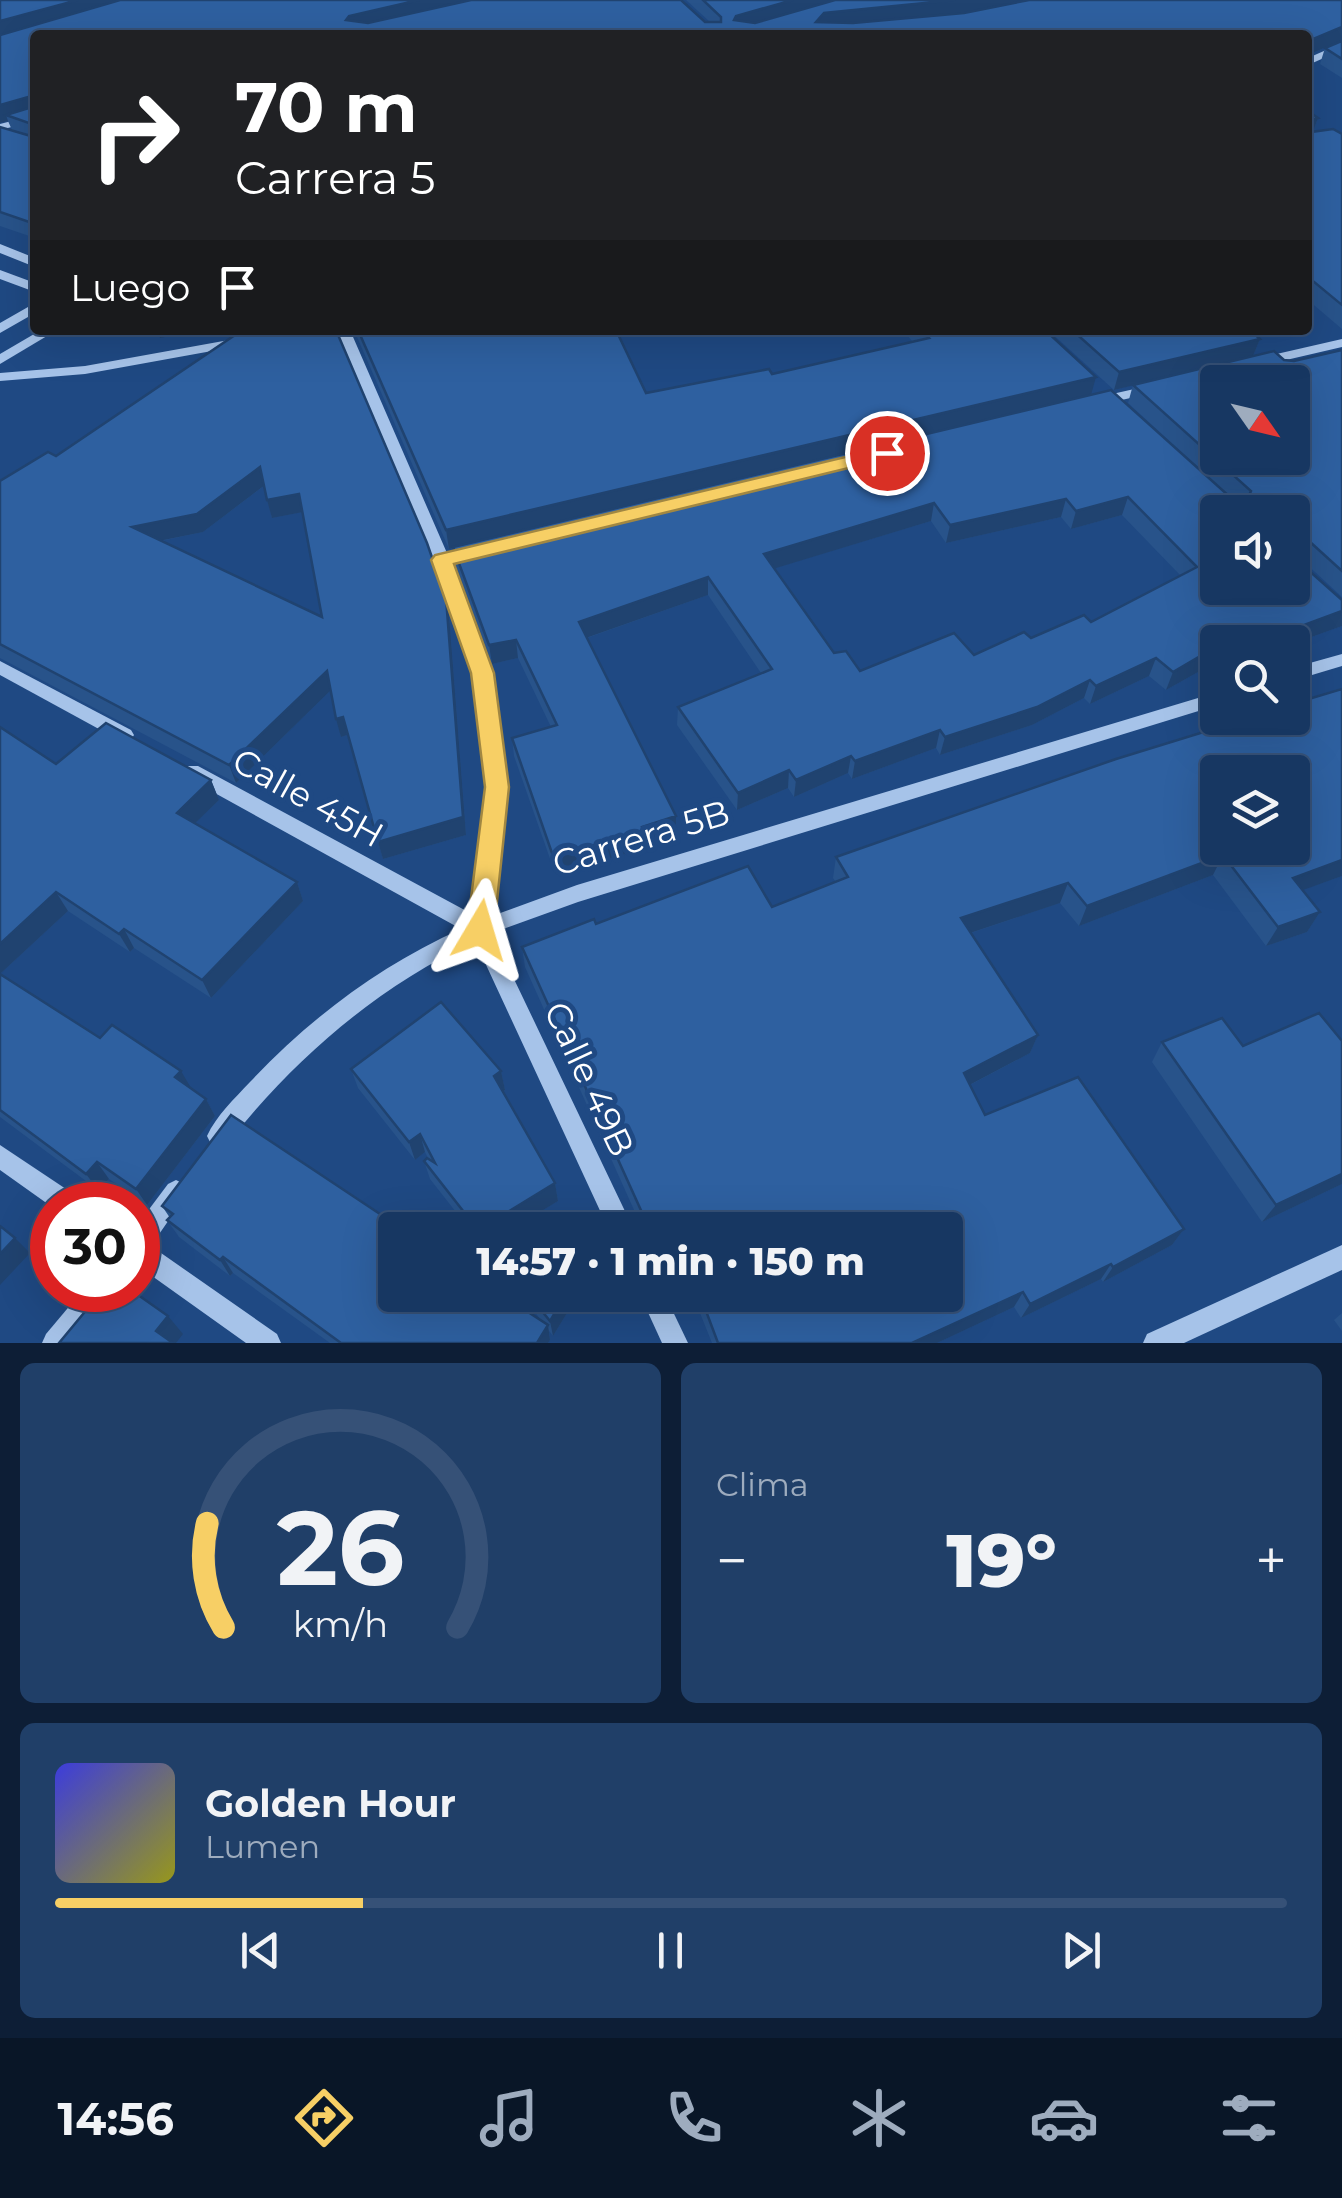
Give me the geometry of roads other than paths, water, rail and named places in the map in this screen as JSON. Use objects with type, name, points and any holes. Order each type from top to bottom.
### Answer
[{"type":"street","points":[[1312,60],[1342,46]]},
{"type":"street","points":[[0,131],[30,120]]},
{"type":"street","points":[[0,131],[18,140]]},
{"type":"street","points":[[0,248],[30,261]]},
{"type":"street","points":[[0,274],[30,286]]},
{"type":"street","points":[[0,328],[30,310]]},
{"type":"street","points":[[0,360],[42,335]]},
{"type":"street","points":[[346,335],[452,558],[482,673],[497,787],[480,930]]},
{"type":"street","points":[[0,377],[85,370],[250,340]]},
{"type":"street","points":[[1249,365],[1342,342]]},
{"type":"street","points":[[1072,408],[1104,393],[1168,385]]},
{"type":"street","points":[[1104,393],[1124,412]]},
{"type":"street","points":[[1310,670],[1342,660]]},
{"type":"street","points":[[0,667],[137,742]]},
{"type":"street","name":"Carrera 5B","points":[[160,1213],[248,1097],[344,1010],[405,969],[480,930],[578,894],[1200,704]]},
{"type":"street","name":"Calle 45H","points":[[172,760],[480,930]]},
{"type":"street","name":"Calle 49B","points":[[480,930],[613,1212]]},
{"type":"street","points":[[0,1156],[37,1182]]},
{"type":"street","points":[[1156,1343],[1342,1256]]},
{"type":"street","points":[[160,1267],[268,1343]]},
{"type":"street","points":[[55,1343],[81,1312]]},
{"type":"street","points":[[660,1312],[675,1343]]}]
